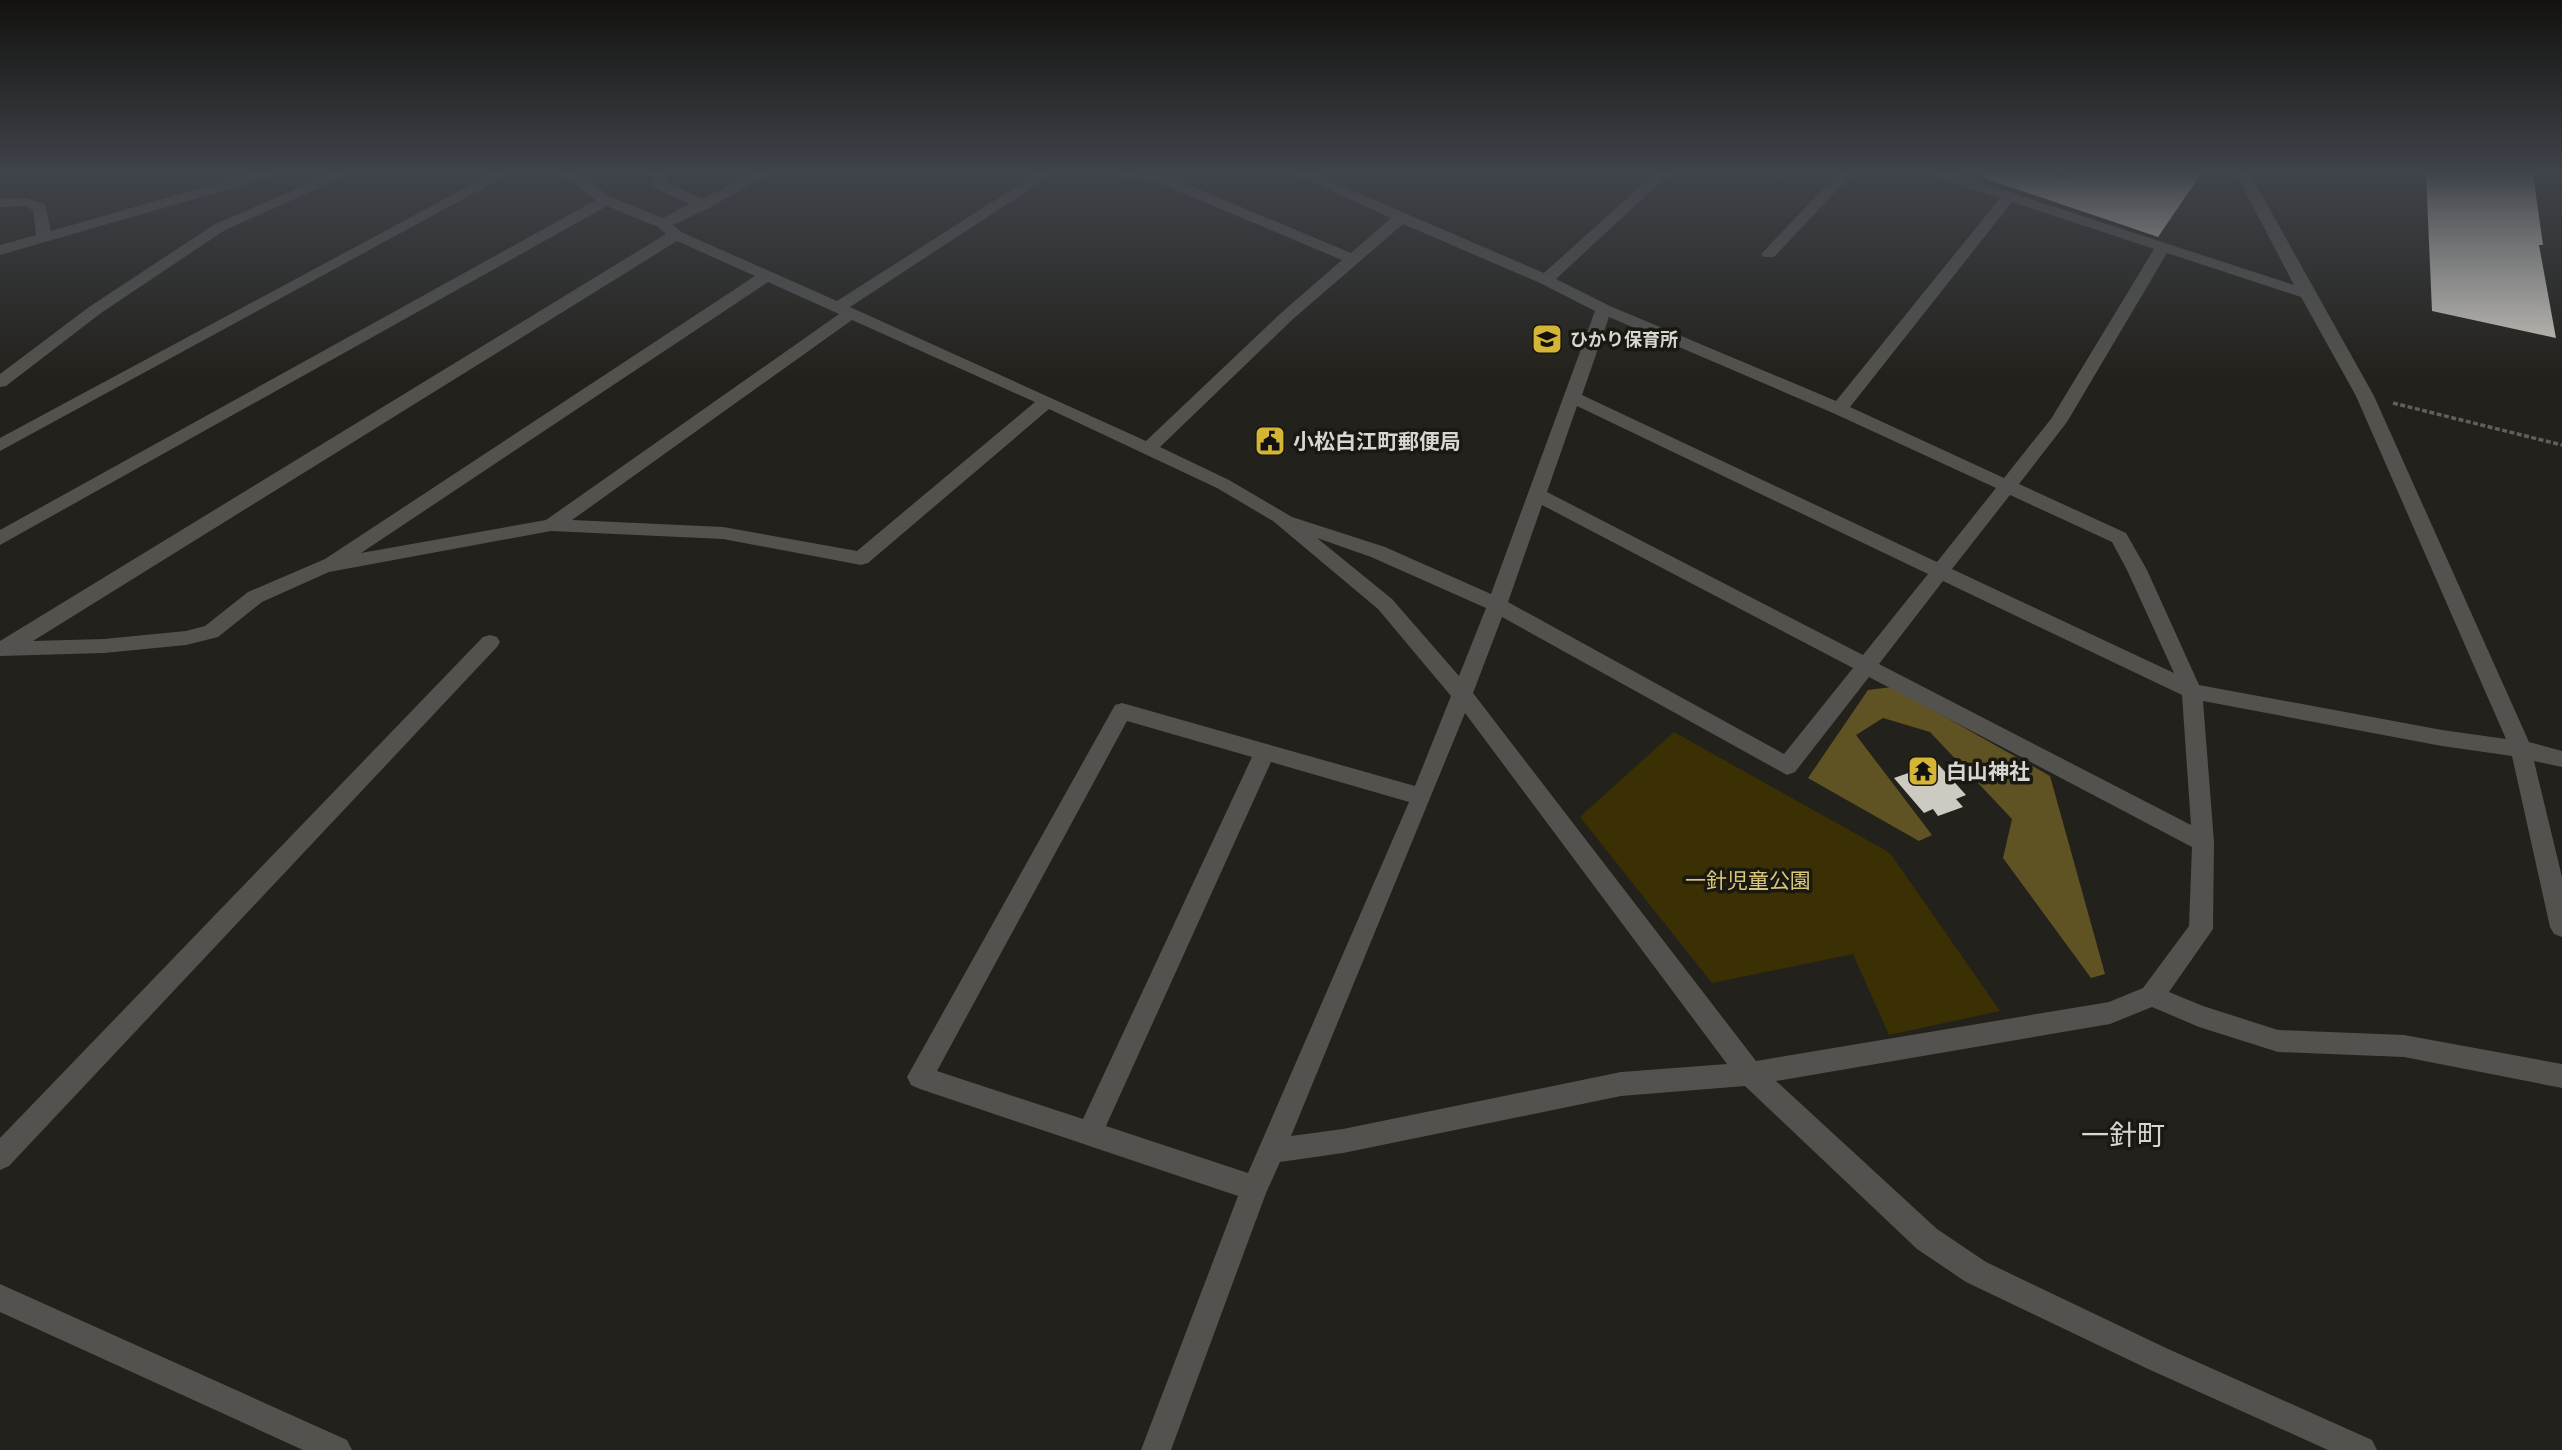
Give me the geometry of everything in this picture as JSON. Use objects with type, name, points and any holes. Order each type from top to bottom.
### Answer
[{"type":"street","points":[[0,250],[31,242]]},
{"type":"street","points":[[0,382],[95,310],[199,242]]},
{"type":"street","points":[[0,445],[377,242]]},
{"type":"street","points":[[0,538],[531,242]]},
{"type":"street","points":[[2,649],[650,242]]},
{"type":"street","points":[[694,242],[1047,401],[1223,484],[1280,517],[1385,604],[1462,694],[1750,1074],[1927,1239],[1976,1272],[2156,1358],[2362,1450]]},
{"type":"street","points":[[551,526],[843,311],[946,242]]},
{"type":"street","points":[[1311,242],[1352,259]]},
{"type":"street","points":[[1147,450],[1287,316],[1373,242]]},
{"type":"street","points":[[1272,1151],[1343,1141],[1621,1084],[1750,1074],[2110,1013],[2152,996],[2201,929],[2203,842],[2192,691],[2137,570],[2119,538],[1839,409],[1604,309],[1458,242]]},
{"type":"street","points":[[1546,280],[1588,242]]},
{"type":"street","points":[[1769,254],[1781,242]]},
{"type":"street","points":[[1839,409],[1973,242]]},
{"type":"street","points":[[2143,242],[2307,294]]},
{"type":"street","points":[[2279,242],[2365,396],[2521,749],[2562,927]]},
{"type":"street","points":[[1280,517],[1378,552],[1497,605],[1787,766],[2058,422],[2162,248]]},
{"type":"street","points":[[2,649],[104,646],[186,638],[211,632],[255,597],[325,566],[766,276]]},
{"type":"street","points":[[1156,1450],[1254,1188],[1422,797],[1497,605],[1604,309]]},
{"type":"street","points":[[1572,397],[2192,691],[2442,738],[2521,749],[2562,760]]},
{"type":"street","points":[[325,566],[551,526],[723,533],[861,558],[1047,401]]},
{"type":"street","points":[[1537,494],[2203,842]]},
{"type":"street","points":[[0,1157],[490,642]]},
{"type":"street","points":[[1254,1188],[920,1077],[1122,710],[1422,797]]},
{"type":"street","points":[[1089,1135],[1265,751]]},
{"type":"street","points":[[2152,996],[2199,1016],[2278,1041],[2404,1046],[2562,1076]]},
{"type":"street","points":[[0,1298],[337,1450]]},
{"type":"path","points":[[2365,396],[2562,445]]},
{"type":"green space","name":"一針児童公園","points":[[1674,732],[1890,853],[2000,1011],[1889,1035],[1853,954],[1712,983],[1580,817]]},
{"type":"shaded area","points":[[1892,687],[2050,776],[2105,974],[2091,978],[2003,858],[2012,819],[1930,732],[1883,718],[1856,735],[1932,835],[1919,841],[1808,778],[1868,690]]},
{"type":"building","points":[[2429,242],[2543,242],[2543,245],[2539,245],[2556,338],[2432,311]]},
{"type":"building","name":"白山神社","points":[[1937,763],[1966,795],[1956,799],[1963,807],[1938,816],[1933,809],[1924,813],[1894,778]]},
{"type":"place","name":"ひかり保育所","points":[[1547,339]]},
{"type":"place","name":"小松白江町郵便局","points":[[1270,441]]},
{"type":"place","name":"白山神社","points":[[1923,771]]},
{"type":"district","name":"一針町","points":[[2123,1135]]}]
